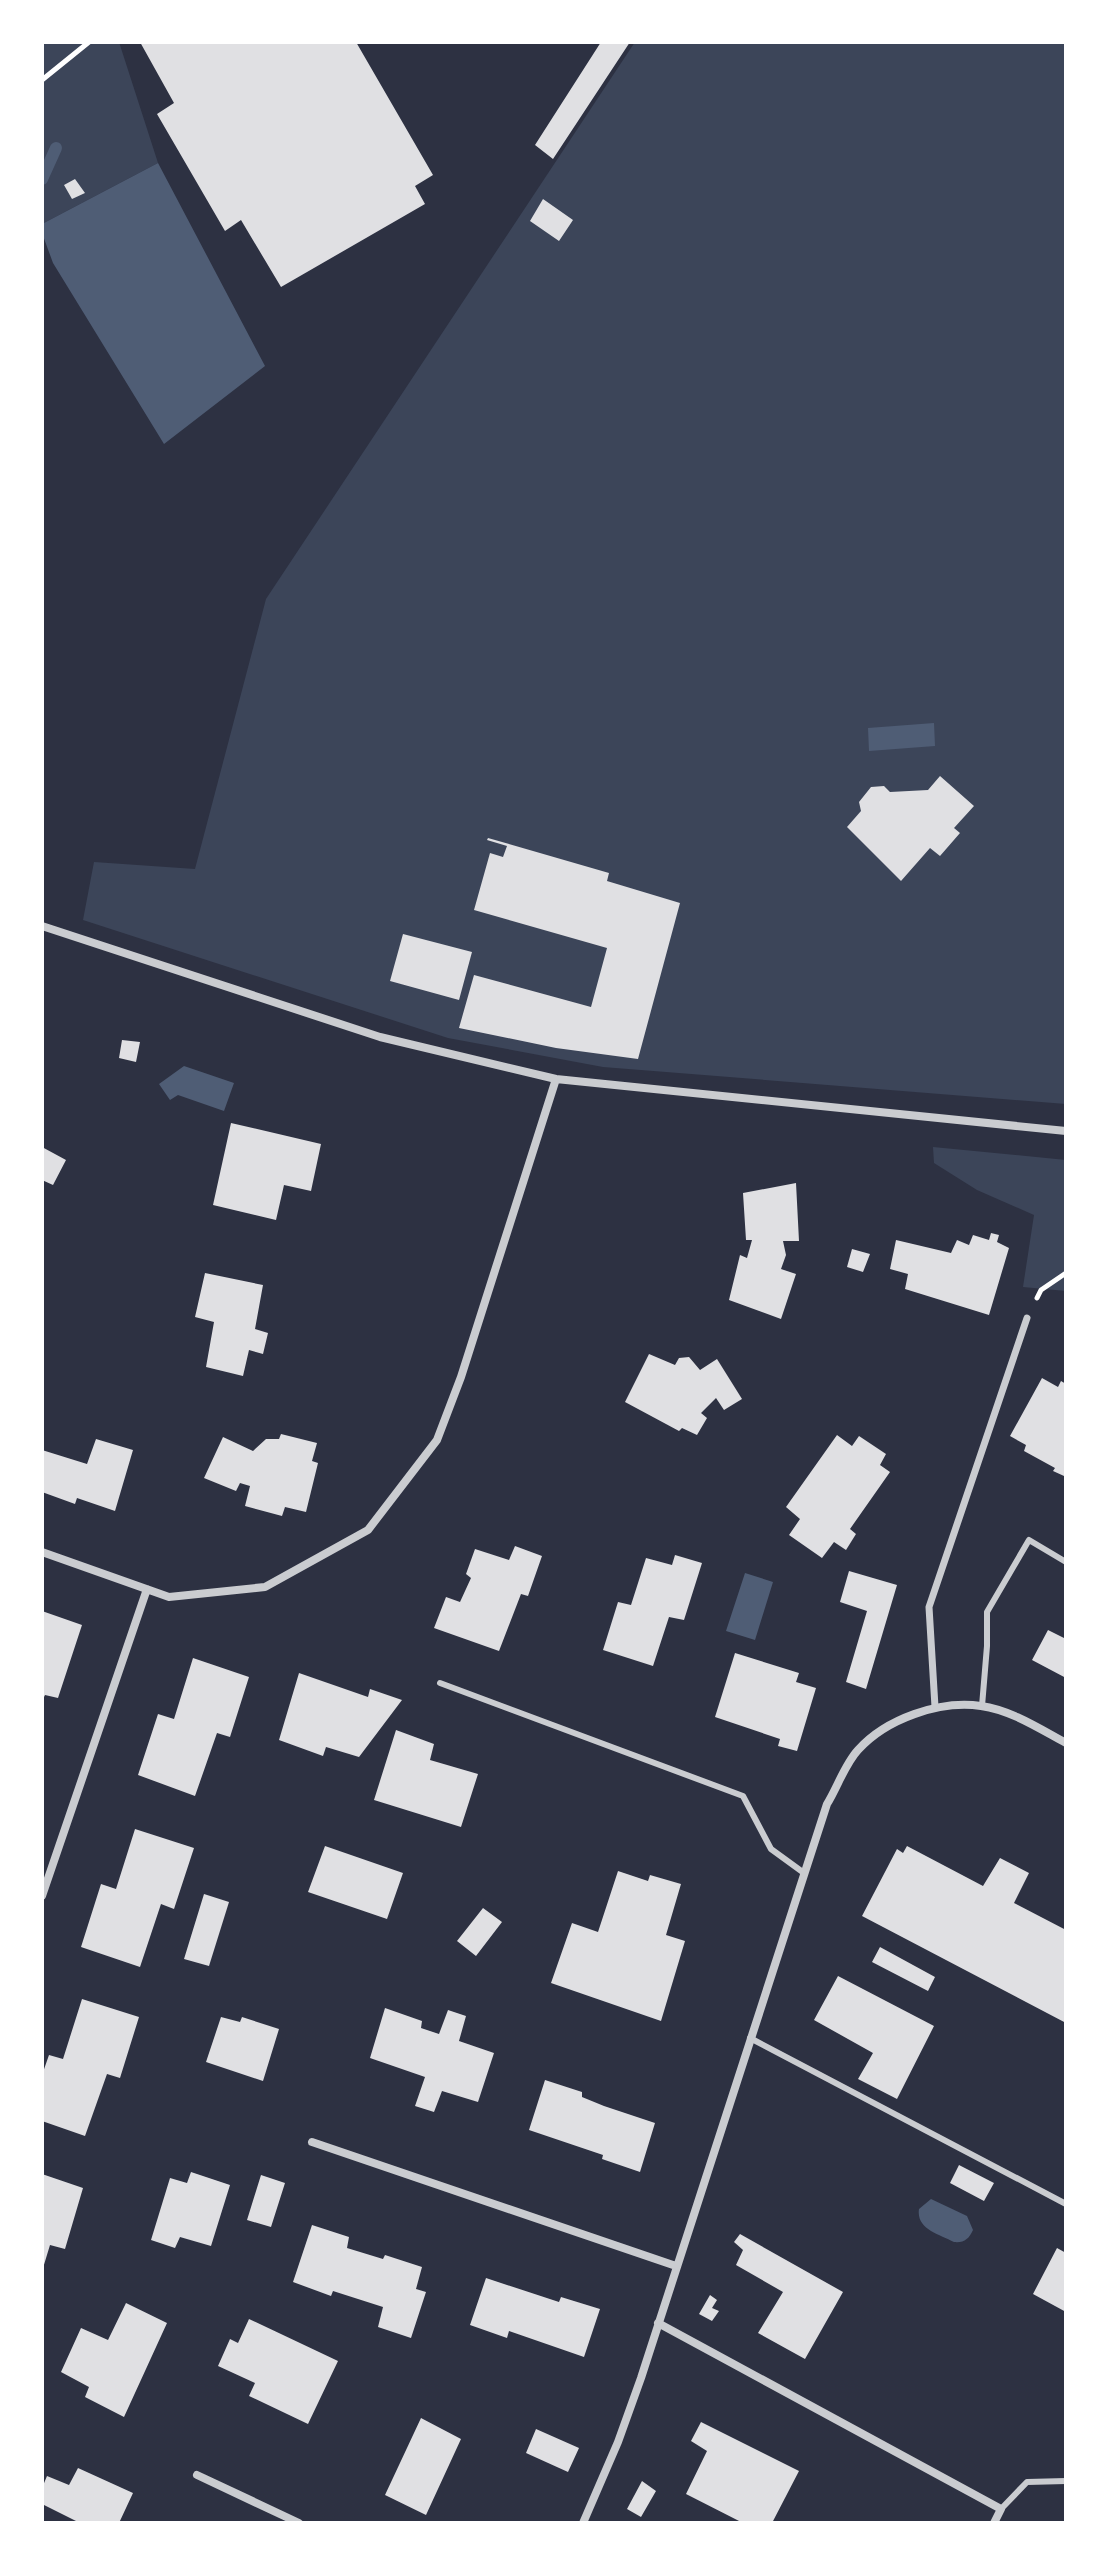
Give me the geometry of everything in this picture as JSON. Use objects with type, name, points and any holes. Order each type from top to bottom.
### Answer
[{"type":"street","points":[[42,926],[380,1037],[556,1079],[1066,1131]]},
{"type":"street","points":[[42,1552],[169,1597],[265,1587],[368,1530],[437,1440],[465,1363],[556,1079]]},
{"type":"street","points":[[935,1707],[929,1607],[1027,1318]]},
{"type":"street","points":[[43,1890],[147,1589]]},
{"type":"street","points":[[583,2523],[618,2442],[827,1804],[857,1751],[894,1723],[935,1707],[982,1706],[1016,1716],[1066,1743]]},
{"type":"street","points":[[312,2142],[676,2266]]},
{"type":"street","points":[[658,2323],[1001,2509],[994,2523]]},
{"type":"street","points":[[197,2475],[299,2523]]},
{"type":"lane","points":[[982,1706],[987,1612],[1029,1540],[1066,1562]]},
{"type":"lane","points":[[440,1683],[743,1796],[771,1849],[804,1873]]},
{"type":"lane","points":[[750,2038],[1066,2204]]},
{"type":"lane","points":[[1001,2509],[1027,2482],[1066,2481]]},
{"type":"path","points":[[42,80],[89,42]]},
{"type":"path","points":[[1041,1290],[1066,1273]]},
{"type":"shaded area","points":[[42,42],[119,42],[158,163],[42,224]]},
{"type":"shaded area","points":[[635,42],[1066,42],[1066,1104],[603,1067],[448,1038],[83,920],[94,862],[195,869],[266,599]]},
{"type":"shaded area","points":[[158,163],[265,366],[164,444],[53,263],[42,233],[42,224]]},
{"type":"shaded area","points":[[934,723],[935,746],[869,751],[868,728]]},
{"type":"shaded area","points":[[184,1066],[234,1083],[224,1111],[178,1095],[170,1100],[159,1084]]},
{"type":"shaded area","points":[[933,1147],[1066,1160],[1066,1291],[1023,1287],[1034,1215],[977,1190],[934,1163]]},
{"type":"shaded area","points":[[745,1573],[773,1582],[755,1640],[726,1631]]},
{"type":"shaded area","points":[[931,2199],[967,2216],[973,2230],[968,2238],[954,2242],[925,2226],[919,2209]]},
{"type":"building","points":[[140,42],[356,42],[433,175],[415,186],[425,204],[281,287],[241,220],[225,231],[157,114],[174,103]]},
{"type":"building","points":[[601,42],[630,42],[553,159],[535,145]]},
{"type":"building","points":[[75,179],[85,193],[72,199],[64,185]]},
{"type":"building","points":[[543,199],[573,220],[559,241],[530,221]]},
{"type":"building","points":[[940,776],[974,806],[954,828],[960,833],[940,856],[930,848],[901,881],[847,827],[861,811],[859,802],[871,787],[884,786],[890,792],[928,790]]},
{"type":"building","points":[[488,838],[609,873],[607,881],[680,903],[638,1059],[556,1048],[459,1028],[474,975],[591,1007],[607,948],[474,910],[490,853],[503,857],[507,846]]},
{"type":"building","points":[[403,934],[472,952],[459,1000],[390,981]]},
{"type":"building","points":[[122,1040],[140,1042],[136,1062],[119,1058]]},
{"type":"building","points":[[231,1123],[321,1144],[311,1191],[284,1185],[276,1220],[213,1205]]},
{"type":"building","points":[[42,1147],[66,1160],[53,1185],[42,1180]]},
{"type":"building","points":[[796,1183],[799,1241],[783,1241],[786,1255],[781,1269],[796,1274],[781,1319],[729,1300],[740,1255],[747,1258],[752,1240],[746,1240],[743,1193]]},
{"type":"building","points":[[991,1233],[999,1235],[997,1242],[1009,1248],[989,1315],[905,1289],[908,1274],[890,1269],[896,1240],[951,1253],[957,1240],[969,1245],[973,1235],[989,1240]]},
{"type":"building","points":[[852,1249],[870,1254],[863,1272],[847,1267]]},
{"type":"building","points":[[205,1273],[263,1285],[255,1329],[268,1333],[263,1354],[249,1350],[243,1376],[206,1367],[214,1322],[195,1317]]},
{"type":"building","points":[[649,1354],[675,1365],[679,1358],[689,1357],[700,1370],[717,1359],[742,1399],[724,1410],[716,1398],[701,1413],[707,1418],[697,1435],[682,1428],[679,1431],[625,1402]]},
{"type":"building","points":[[1042,1378],[1058,1387],[1061,1381],[1066,1384],[1064,1476],[1024,1451],[1026,1445],[1010,1436]]},
{"type":"building","points":[[281,1434],[317,1443],[312,1461],[318,1463],[306,1512],[285,1507],[282,1516],[245,1506],[250,1486],[240,1483],[236,1491],[204,1478],[223,1437],[253,1451],[266,1439],[279,1439]]},
{"type":"building","points":[[837,1435],[852,1446],[859,1436],[886,1454],[880,1465],[890,1472],[850,1529],[856,1534],[846,1550],[834,1542],[822,1558],[789,1535],[800,1519],[786,1507]]},
{"type":"building","points":[[96,1439],[133,1450],[115,1511],[77,1498],[75,1504],[42,1492],[42,1450],[87,1464]]},
{"type":"building","points":[[515,1546],[542,1556],[528,1596],[521,1594],[499,1651],[434,1628],[446,1597],[460,1602],[471,1578],[466,1574],[475,1549],[509,1560]]},
{"type":"building","points":[[675,1555],[702,1563],[684,1620],[669,1617],[653,1666],[603,1650],[618,1602],[631,1605],[646,1558],[672,1565]]},
{"type":"building","points":[[849,1571],[897,1585],[866,1689],[846,1682],[867,1611],[840,1602]]},
{"type":"building","points":[[42,1611],[82,1625],[58,1698],[45,1695],[42,1701]]},
{"type":"building","points":[[1048,1630],[1066,1639],[1066,1678],[1032,1660]]},
{"type":"building","points":[[735,1653],[799,1673],[796,1682],[816,1688],[797,1751],[778,1746],[780,1739],[715,1717]]},
{"type":"building","points":[[193,1658],[249,1677],[230,1737],[217,1733],[195,1796],[138,1775],[158,1714],[174,1719]]},
{"type":"building","points":[[299,1673],[368,1697],[370,1689],[402,1700],[359,1757],[326,1747],[323,1756],[279,1740]]},
{"type":"building","points":[[396,1730],[434,1744],[430,1760],[478,1774],[461,1827],[374,1800]]},
{"type":"building","points":[[135,1829],[194,1848],[174,1909],[161,1904],[140,1967],[81,1947],[101,1884],[116,1889]]},
{"type":"building","points":[[325,1846],[403,1873],[387,1919],[308,1892]]},
{"type":"building","points":[[907,1846],[983,1886],[1000,1858],[1029,1873],[1014,1903],[1066,1930],[1066,2023],[862,1916],[897,1849],[903,1853]]},
{"type":"building","points":[[618,1871],[648,1881],[650,1875],[681,1884],[666,1935],[685,1941],[661,2021],[551,1983],[572,1923],[598,1932]]},
{"type":"building","points":[[204,1894],[229,1902],[209,1966],[184,1959]]},
{"type":"building","points":[[483,1908],[502,1922],[476,1956],[457,1941]]},
{"type":"building","points":[[880,1947],[935,1977],[928,1991],[872,1962]]},
{"type":"building","points":[[838,1976],[934,2026],[897,2099],[858,2079],[873,2053],[814,2020]]},
{"type":"building","points":[[82,1999],[139,2017],[120,2078],[107,2074],[85,2136],[42,2121],[42,2075],[49,2055],[63,2059]]},
{"type":"building","points":[[385,2008],[422,2021],[421,2028],[439,2034],[448,2010],[466,2016],[459,2041],[494,2053],[478,2102],[442,2091],[434,2112],[415,2106],[425,2077],[370,2058]]},
{"type":"building","points":[[221,2017],[240,2022],[242,2017],[279,2029],[263,2081],[206,2062]]},
{"type":"building","points":[[545,2080],[582,2092],[582,2097],[604,2106],[655,2123],[640,2172],[602,2159],[603,2155],[529,2130]]},
{"type":"building","points":[[959,2165],[994,2183],[984,2201],[950,2183]]},
{"type":"building","points":[[191,2172],[230,2185],[211,2246],[180,2237],[175,2248],[151,2240],[170,2178],[187,2183]]},
{"type":"building","points":[[42,2174],[83,2188],[65,2249],[50,2245],[43,2268]]},
{"type":"building","points":[[261,2175],[285,2183],[271,2227],[247,2220]]},
{"type":"building","points":[[312,2225],[349,2237],[347,2248],[383,2259],[385,2255],[422,2267],[416,2289],[426,2292],[411,2338],[378,2327],[383,2307],[333,2291],[331,2296],[293,2282]]},
{"type":"building","points":[[740,2234],[843,2292],[805,2359],[758,2333],[783,2292],[736,2265],[743,2250],[734,2242]]},
{"type":"building","points":[[1057,2248],[1066,2253],[1066,2312],[1033,2294]]},
{"type":"building","points":[[486,2278],[559,2302],[561,2297],[600,2309],[584,2357],[509,2331],[507,2338],[470,2325]]},
{"type":"building","points":[[710,2295],[717,2300],[712,2308],[719,2311],[712,2321],[699,2314]]},
{"type":"building","points":[[126,2303],[167,2323],[124,2417],[85,2397],[89,2387],[61,2372],[81,2328],[108,2340]]},
{"type":"building","points":[[249,2319],[338,2361],[308,2424],[249,2396],[255,2383],[218,2366],[230,2339],[238,2343]]},
{"type":"building","points":[[421,2418],[461,2439],[426,2515],[385,2495]]},
{"type":"building","points":[[701,2422],[799,2471],[772,2523],[743,2523],[686,2494],[707,2451],[691,2441]]},
{"type":"building","points":[[536,2429],[579,2448],[568,2472],[526,2453]]},
{"type":"building","points":[[78,2468],[133,2493],[119,2523],[80,2523],[42,2504],[42,2488],[47,2476],[69,2485]]},
{"type":"building","points":[[642,2481],[656,2491],[641,2517],[627,2509]]},
{"type":"waterway","points":[[42,179],[56,148]]}]
